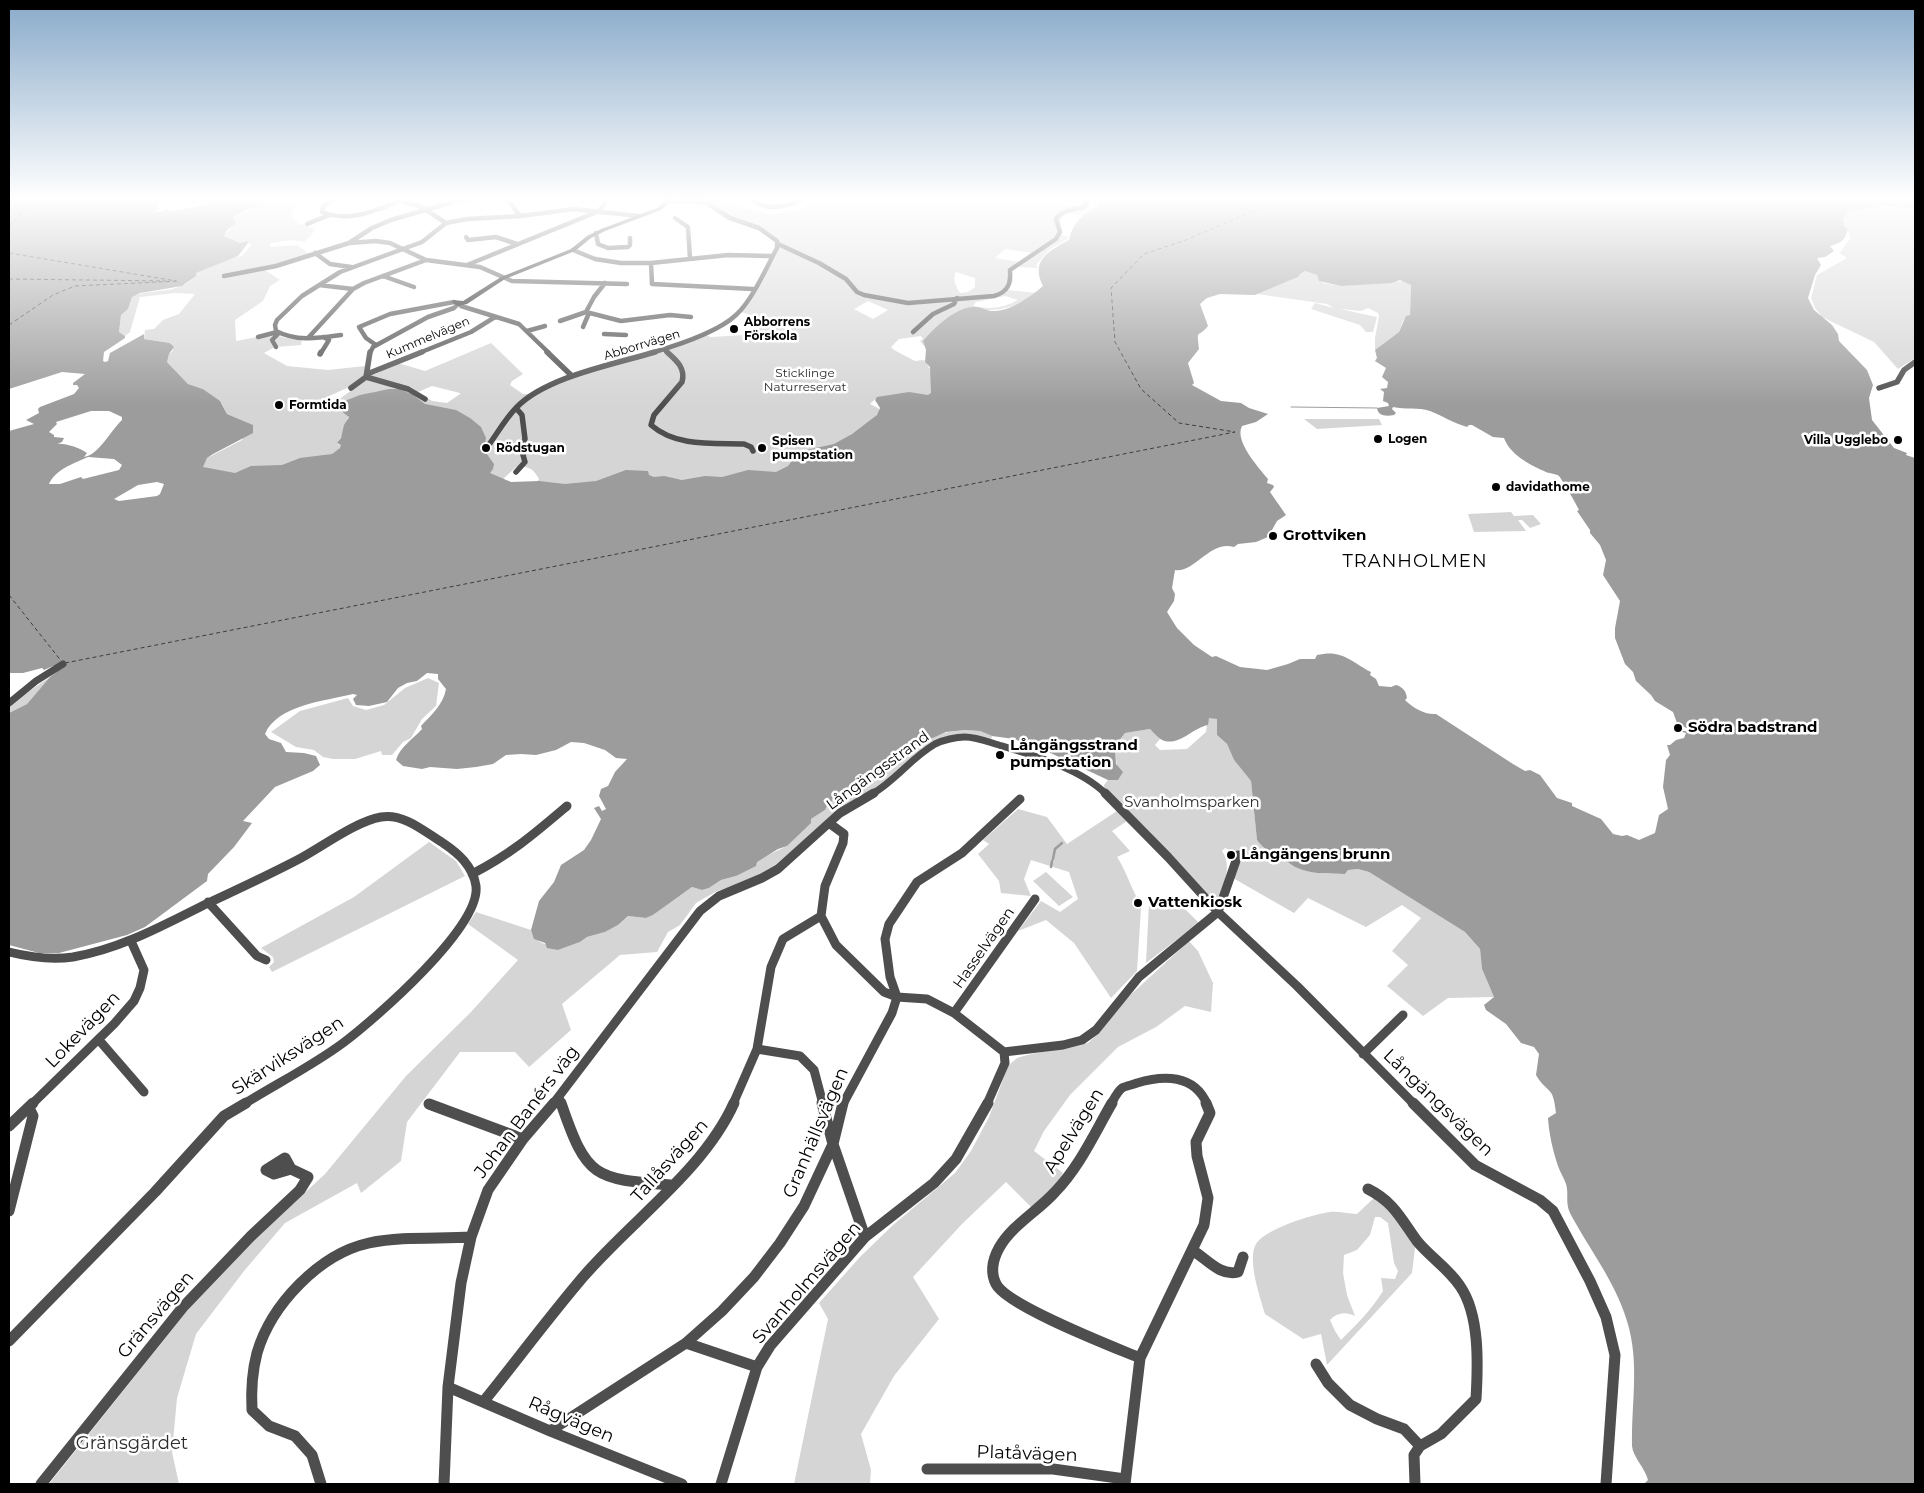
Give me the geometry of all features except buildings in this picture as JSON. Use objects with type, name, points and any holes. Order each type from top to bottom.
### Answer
[{"type":"street","points":[[224,276],[274,267]]},
{"type":"street","points":[[278,333],[275,325],[277,320],[302,296],[353,267]]},
{"type":"street","points":[[308,338],[353,289],[408,267]]},
{"type":"street","points":[[478,267],[512,281],[628,284]]},
{"type":"street","points":[[376,345],[370,343],[361,330],[359,326],[363,323],[381,316],[458,304],[472,298],[504,278],[532,267]]},
{"type":"street","points":[[651,267],[652,284],[753,289]]},
{"type":"street","name":"Abborrvägen","points":[[488,446],[516,408],[538,392],[572,376],[665,350],[724,323],[740,310],[765,267]]},
{"type":"street","points":[[825,267],[846,279],[857,292],[908,303],[994,296],[1005,292],[1012,280],[1010,270],[1016,267]]},
{"type":"street","points":[[382,276],[414,287]]},
{"type":"street","points":[[583,328],[594,297],[605,283]]},
{"type":"street","points":[[319,285],[353,289]]},
{"type":"street","points":[[913,332],[929,317],[954,304],[957,298]]},
{"type":"street","points":[[458,304],[519,324],[572,376]]},
{"type":"street","points":[[424,399],[408,389],[367,375],[369,354],[376,345],[428,317],[454,308],[458,304]]},
{"type":"street","points":[[560,321],[587,313],[621,322],[670,315],[691,317]]},
{"type":"street","name":"Kummelvägen","points":[[352,388],[367,375],[471,332],[495,317]]},
{"type":"street","points":[[613,335],[621,322]]},
{"type":"street","points":[[528,331],[545,326]]},
{"type":"street","points":[[276,347],[272,340],[278,333]]},
{"type":"street","points":[[258,337],[278,333],[308,338],[341,335]]},
{"type":"street","points":[[604,334],[626,335]]},
{"type":"street","points":[[320,354],[329,340],[324,337]]},
{"type":"street","points":[[665,350],[683,371],[684,376],[682,382],[654,415],[651,425],[655,430],[667,436],[687,440],[744,444],[751,447],[753,451]]},
{"type":"street","points":[[1879,388],[1897,382],[1904,370],[1915,362]]},
{"type":"street","points":[[516,408],[522,415],[525,439],[521,448],[525,462],[516,472]]},
{"type":"street","points":[[9,703],[36,681],[63,664]]},
{"type":"street","name":"Långängsstrand","points":[[700,911],[719,896],[762,878],[778,869],[840,813],[881,789],[917,757],[936,744],[966,737],[1051,761],[1099,787],[1168,857],[1218,912]]},
{"type":"street","points":[[897,997],[890,977],[885,939],[888,924],[917,882],[962,853],[1020,799]]},
{"type":"street","points":[[9,952],[30,957],[72,957],[131,941],[299,859],[362,824],[381,817],[395,817],[409,822],[456,852],[465,861],[472,874],[500,860],[522,845],[567,806]]},
{"type":"street","points":[[829,823],[844,834],[843,843],[825,886],[821,916],[836,945],[884,992],[897,997],[927,999],[954,1013],[1004,1052],[1063,1045],[1082,1040],[1096,1030],[1139,977],[1218,912],[1238,855]]},
{"type":"street","name":"Skärviksvägen","points":[[9,1341],[155,1192],[224,1116],[342,1044],[399,996],[435,959],[468,915],[476,887],[472,874]]},
{"type":"street","name":"Hasselvägen","points":[[954,1013],[1035,899]]},
{"type":"street","points":[[208,902],[257,956],[266,960]]},
{"type":"street","name":"Johan Banérs väg","points":[[444,1484],[448,1387],[461,1282],[471,1237],[488,1190],[523,1139],[559,1097],[700,911]]},
{"type":"street","name":"Långängsvägen","points":[[1218,912],[1297,986],[1475,1166],[1540,1200],[1553,1211],[1606,1314],[1612,1334],[1615,1355],[1606,1484]]},
{"type":"street","name":"Tallåsvägen","points":[[484,1401],[584,1276],[695,1162],[724,1125],[756,1048],[771,967],[783,938],[821,916]]},
{"type":"street","name":"Lokevägen","points":[[9,1126],[30,1108],[98,1040],[134,1001],[140,988],[144,970],[131,941]]},
{"type":"street","name":"Granhällsvägen","points":[[550,1431],[686,1343],[722,1311],[754,1277],[780,1243],[804,1206],[833,1144],[842,1103],[892,1013],[897,997]]},
{"type":"street","name":"Långängsvägen","points":[[1363,1054],[1403,1015]]},
{"type":"street","points":[[98,1040],[144,1092]]},
{"type":"street","points":[[756,1048],[800,1056],[814,1070],[833,1144],[865,1238]]},
{"type":"street","name":"Svanholmsvägen","points":[[721,1484],[757,1367],[770,1346],[865,1238],[934,1183],[956,1159],[974,1130],[997,1085],[1005,1062],[1004,1052]]},
{"type":"street","name":"Apelvägen","points":[[1125,1482],[1140,1358],[1204,1225],[1208,1198],[1197,1156],[1196,1142],[1210,1113],[1207,1102],[1196,1087],[1175,1076],[1146,1079],[1120,1090],[1092,1143],[1055,1194],[1000,1245],[991,1266],[997,1286],[1015,1301],[1140,1358]]},
{"type":"street","points":[[559,1097],[573,1137],[587,1164],[600,1174],[672,1185]]},
{"type":"street","points":[[429,1104],[523,1139]]},
{"type":"street","points":[[9,1211],[34,1116],[30,1108]]},
{"type":"street","name":"Gränsvägen","points":[[41,1484],[183,1307],[251,1236],[300,1190],[308,1177],[291,1169]]},
{"type":"street","points":[[1368,1189],[1397,1210],[1412,1234],[1460,1286],[1471,1310],[1478,1362],[1476,1400],[1441,1434],[1420,1446],[1414,1455],[1415,1484]]},
{"type":"street","points":[[321,1484],[312,1455],[295,1436],[269,1426],[252,1410],[251,1380],[257,1351],[282,1306],[298,1286],[318,1268],[345,1250],[368,1243],[471,1237]]},
{"type":"street","points":[[1192,1250],[1224,1273],[1233,1274],[1238,1272],[1243,1257]]},
{"type":"street","points":[[686,1343],[757,1367]]},
{"type":"street","points":[[1316,1364],[1328,1383],[1350,1405],[1377,1419],[1404,1429],[1420,1446]]},
{"type":"street","name":"Rågvägen","points":[[448,1387],[550,1431],[682,1484]]},
{"type":"street","name":"Platåvägen","points":[[927,1470],[1053,1469],[1125,1482]]},
{"type":"green space","name":"Sticklinge Naturreservat","points":[[210,267],[276,267],[265,270],[280,280],[270,286],[263,301],[235,320],[236,341],[273,334],[285,338],[302,339],[301,345],[275,347],[264,353],[287,366],[328,370],[365,366],[375,374],[398,363],[425,371],[491,343],[523,374],[512,381],[510,385],[523,394],[531,394],[608,366],[678,347],[705,335],[711,337],[746,335],[765,320],[741,312],[767,267],[1037,267],[1038,268],[1018,267],[1012,270],[1013,282],[1008,290],[1037,293],[1023,302],[1000,309],[975,309],[924,346],[920,341],[923,339],[921,336],[899,339],[891,347],[915,361],[924,360],[934,375],[931,382],[932,395],[875,399],[870,404],[880,411],[874,419],[839,443],[797,458],[787,468],[772,474],[744,473],[738,476],[684,480],[653,478],[645,472],[623,472],[591,483],[565,485],[537,482],[539,479],[535,472],[530,468],[524,467],[516,467],[501,481],[489,473],[426,405],[413,395],[399,391],[373,392],[357,406],[349,415],[337,444],[341,445],[341,448],[332,454],[236,475],[201,468],[207,458],[242,440],[248,423],[227,414],[222,404],[203,389],[188,384],[167,362],[169,354],[173,351],[171,343],[144,339],[145,330],[154,329],[163,320],[179,314],[195,294],[175,293],[140,297],[130,332],[125,336],[119,332],[121,315],[128,309],[132,297],[143,293],[177,288],[191,280],[196,273]],"holes":[[[956,272],[975,278],[975,287],[968,292],[960,293],[954,280]],[[1005,296],[1018,300],[996,308],[973,306],[976,302]],[[868,301],[888,310],[873,319],[854,309]],[[432,386],[460,394],[447,403],[432,401],[418,392]],[[347,388],[352,390],[335,402],[315,407],[311,404]]]},
{"type":"green space","points":[[1832,267],[1915,267],[1915,358],[1898,369],[1874,342],[1822,317],[1815,308],[1811,298],[1817,275]]},
{"type":"green space","points":[[1305,271],[1317,275],[1323,283],[1341,286],[1405,281],[1411,285],[1410,315],[1403,321],[1399,332],[1375,350],[1379,316],[1378,313],[1368,308],[1361,311],[1340,309],[1377,317],[1373,332],[1366,332],[1360,325],[1311,309],[1315,303],[1334,308],[1327,304],[1257,294],[1298,277],[1299,274]]},
{"type":"green space","points":[[1304,419],[1379,419],[1382,425],[1317,429]]},
{"type":"green space","points":[[1511,512],[1514,516],[1533,515],[1541,524],[1530,528],[1522,520],[1518,520],[1526,531],[1474,532],[1468,514]]},
{"type":"green space","points":[[50,677],[27,704],[9,713],[9,705]]},
{"type":"green space","points":[[428,678],[439,683],[436,706],[422,719],[411,738],[403,742],[392,755],[382,755],[381,751],[355,759],[333,759],[323,757],[314,750],[296,747],[271,732],[300,711],[348,698],[353,706],[366,710],[384,705],[405,688]]},
{"type":"green space","name":"Svanholmsparken","points":[[1208,718],[1217,719],[1217,735],[1227,744],[1234,760],[1251,781],[1257,840],[1266,850],[1279,855],[1301,870],[1345,874],[1348,870],[1358,869],[1369,872],[1465,932],[1480,949],[1482,969],[1494,997],[1448,998],[1423,1016],[1387,986],[1408,965],[1392,951],[1421,918],[1402,905],[1366,927],[1308,898],[1294,913],[1233,878],[1234,868],[1246,857],[1225,848],[1222,851],[1227,863],[1226,876],[1218,902],[1213,901],[1104,791],[1104,785],[1108,780],[1118,780],[1115,746],[1125,733],[1150,729],[1160,739],[1155,745],[1160,750],[1187,749],[1206,732]]},
{"type":"green space","name":"Gränsgärdet","points":[[965,730],[980,731],[992,736],[991,740],[940,740],[777,867],[738,885],[717,891],[696,903],[680,925],[668,932],[657,952],[620,955],[562,1004],[571,1030],[529,1067],[515,1052],[460,1052],[407,1122],[401,1161],[361,1193],[357,1183],[285,1223],[244,1271],[196,1334],[177,1398],[172,1452],[179,1484],[49,1484],[214,1277],[325,1174],[406,1076],[471,1012],[518,960],[468,924],[476,912],[531,930],[538,941],[558,950],[580,942],[587,937],[605,932],[618,925],[628,916],[646,918],[692,887],[702,890],[709,888],[721,880],[736,876],[762,858],[787,846],[811,819],[825,810],[829,802],[885,775],[928,740],[937,735]]},
{"type":"green space","points":[[1018,809],[1047,817],[1067,844],[1117,811],[1127,821],[1112,831],[1130,851],[1117,857],[1136,896],[1133,899],[1134,905],[1141,908],[1137,971],[1111,998],[1074,943],[1046,920],[1018,931],[1041,901],[1060,912],[1078,899],[1069,872],[1031,860],[1024,879],[1031,896],[1001,893],[999,881],[978,854],[989,844],[983,840]]},
{"type":"green space","points":[[429,842],[456,861],[465,876],[272,972],[269,967],[274,962],[273,957],[261,948],[354,897]]},
{"type":"green space","points":[[1046,872],[1073,897],[1059,906],[1033,881]]},
{"type":"green space","points":[[1177,901],[1199,923],[1146,963],[1149,903]]},
{"type":"green space","points":[[1189,941],[1198,951],[1213,983],[1211,1012],[1185,1006],[1156,1027],[1118,1047],[1070,1095],[1044,1131],[1034,1151],[1063,1173],[1054,1188],[1031,1207],[1006,1182],[962,1224],[913,1277],[939,1319],[894,1376],[861,1434],[871,1470],[870,1484],[794,1484],[828,1319],[819,1303],[860,1257],[893,1225],[955,1173],[971,1151],[989,1117],[1008,1066],[1017,1058],[1027,1055],[1088,1043],[1099,1033],[1125,1000]]},
{"type":"green space","points":[[1376,1196],[1416,1240],[1412,1273],[1327,1365],[1321,1334],[1303,1339],[1265,1314],[1254,1271],[1253,1253],[1259,1240],[1288,1224],[1330,1212],[1357,1214]],"holes":[[[1375,1217],[1380,1217],[1388,1223],[1394,1263],[1398,1271],[1395,1279],[1381,1278],[1383,1291],[1369,1311],[1341,1340],[1330,1320],[1342,1313],[1355,1316],[1347,1295],[1343,1273],[1344,1255],[1357,1250],[1370,1235]]]},
{"type":"shaded area","points":[[9,267],[212,267],[196,273],[196,276],[182,286],[140,293],[132,297],[128,309],[121,315],[119,332],[125,338],[104,352],[103,361],[108,361],[110,353],[144,334],[144,339],[170,343],[174,347],[169,354],[167,362],[188,384],[203,389],[220,401],[227,414],[253,425],[253,433],[207,458],[203,467],[235,473],[251,466],[282,465],[300,458],[332,454],[340,448],[341,445],[337,443],[341,438],[344,425],[349,417],[340,410],[342,402],[360,395],[389,389],[399,389],[412,394],[425,404],[456,410],[481,427],[486,438],[484,450],[494,464],[490,473],[511,482],[539,481],[565,484],[596,481],[626,470],[648,471],[649,475],[654,477],[664,476],[682,480],[705,476],[722,477],[748,470],[776,472],[788,466],[797,454],[802,451],[834,444],[852,434],[877,415],[880,408],[875,400],[877,397],[909,392],[928,395],[931,393],[930,367],[925,362],[926,350],[923,341],[938,325],[965,308],[975,307],[998,311],[1026,299],[1043,286],[1039,267],[1820,267],[1815,275],[1808,298],[1814,310],[1832,325],[1838,334],[1839,341],[1867,370],[1873,385],[1869,398],[1872,420],[1894,448],[1915,458],[1915,1484],[1644,1484],[1648,1480],[1634,1454],[1632,1446],[1634,1368],[1631,1337],[1616,1292],[1570,1213],[1566,1184],[1556,1160],[1549,1130],[1548,1118],[1556,1113],[1553,1098],[1552,1094],[1536,1075],[1539,1054],[1534,1047],[1521,1043],[1506,1024],[1486,1010],[1484,1005],[1494,997],[1482,969],[1480,949],[1465,932],[1369,872],[1358,869],[1348,870],[1345,874],[1301,870],[1262,846],[1257,840],[1251,781],[1234,760],[1227,744],[1217,735],[1217,719],[1209,718],[1208,725],[1174,741],[1162,740],[1150,729],[1125,733],[1115,746],[1116,764],[1123,772],[1118,780],[1108,780],[1044,750],[1014,739],[992,736],[980,731],[946,732],[919,744],[885,775],[846,796],[829,802],[825,810],[811,819],[811,823],[787,846],[778,849],[757,862],[756,866],[736,876],[721,880],[709,888],[702,890],[692,887],[653,915],[646,918],[628,916],[618,925],[605,932],[587,937],[580,942],[558,950],[547,948],[545,943],[534,939],[531,930],[539,901],[554,882],[561,865],[584,850],[591,840],[601,819],[594,808],[599,806],[602,811],[606,809],[599,796],[601,789],[608,786],[615,772],[627,759],[616,758],[605,750],[584,743],[571,742],[556,750],[536,755],[506,755],[493,764],[476,767],[457,769],[430,767],[422,769],[403,766],[396,760],[398,755],[422,729],[421,726],[440,705],[445,695],[446,689],[438,679],[438,674],[427,673],[417,681],[407,683],[398,688],[387,702],[369,706],[356,705],[353,699],[357,695],[353,694],[291,710],[271,724],[265,734],[269,739],[281,743],[286,752],[316,756],[320,765],[313,771],[275,787],[243,821],[252,823],[234,847],[208,874],[207,881],[145,927],[127,935],[59,953],[39,953],[9,945],[9,713],[27,704],[50,677],[59,670],[53,666],[44,670],[42,668],[23,673],[9,673],[9,431],[34,424],[26,420],[39,413],[38,409],[40,407],[74,394],[79,388],[77,385],[73,385],[73,383],[85,374],[62,372],[9,389]],"holes":[[[1305,271],[1317,275],[1319,281],[1341,286],[1392,283],[1400,280],[1411,285],[1410,315],[1406,316],[1399,332],[1375,350],[1377,358],[1375,361],[1386,368],[1382,377],[1388,382],[1387,388],[1380,389],[1384,392],[1383,401],[1388,403],[1389,406],[1377,408],[1379,413],[1386,416],[1394,415],[1396,413],[1392,409],[1393,407],[1421,409],[1430,411],[1457,424],[1467,427],[1472,425],[1493,437],[1504,438],[1520,458],[1546,472],[1559,476],[1563,481],[1578,507],[1579,510],[1577,511],[1590,530],[1590,533],[1600,545],[1606,560],[1603,575],[1620,601],[1615,638],[1625,664],[1633,672],[1636,681],[1655,701],[1673,712],[1677,723],[1692,731],[1679,731],[1686,733],[1684,738],[1667,745],[1670,755],[1666,760],[1663,787],[1668,809],[1659,815],[1655,833],[1639,840],[1627,835],[1613,834],[1601,819],[1572,806],[1572,803],[1557,798],[1540,775],[1530,770],[1525,771],[1513,764],[1436,714],[1423,712],[1415,708],[1405,700],[1407,696],[1402,688],[1396,685],[1391,687],[1379,686],[1376,679],[1370,675],[1371,672],[1346,657],[1333,654],[1317,655],[1315,659],[1300,659],[1267,670],[1240,667],[1216,656],[1212,657],[1194,645],[1177,628],[1167,612],[1174,601],[1175,594],[1172,588],[1175,570],[1189,567],[1217,548],[1225,546],[1234,547],[1238,544],[1256,542],[1268,537],[1277,521],[1286,515],[1270,492],[1274,487],[1273,485],[1267,483],[1268,479],[1249,454],[1241,439],[1240,432],[1242,426],[1256,422],[1268,414],[1249,408],[1241,403],[1221,401],[1192,385],[1194,383],[1188,363],[1199,349],[1199,334],[1208,326],[1200,304],[1207,298],[1220,294],[1255,295],[1298,277]],[[91,411],[109,411],[122,417],[122,420],[95,452],[84,457],[87,453],[80,449],[57,444],[62,442],[64,438],[54,437],[49,432],[57,424],[56,422]],[[88,457],[114,459],[122,465],[119,470],[83,479],[81,477],[60,484],[49,484],[60,471]],[[157,482],[164,484],[160,494],[157,496],[119,501],[114,499],[138,485]]]},
{"type":"waterway","points":[[1291,407],[1377,408]]},
{"type":"waterway","points":[[1053,859],[1055,849],[1062,843]]},
{"type":"waterway","points":[[1051,867],[1052,861]]},
{"type":"ferry route","points":[[91,267],[176,281]]},
{"type":"ferry route","points":[[65,663],[1235,432],[1179,423],[1141,389],[1115,342],[1111,288],[1132,267]]},
{"type":"ferry route","points":[[9,279],[166,281]]},
{"type":"ferry route","points":[[9,325],[53,295],[75,286],[179,281]]},
{"type":"ferry route","points":[[9,595],[62,662]]},
{"type":"place","name":"Abborrens Förskola","points":[[734,329]]},
{"type":"place","name":"Formtida","points":[[279,405]]},
{"type":"place","name":"Logen","points":[[1378,439]]},
{"type":"place","name":"Villa Ugglebo","points":[[1898,440]]},
{"type":"place","name":"Rödstugan","points":[[486,448]]},
{"type":"place","name":"Spisen pumpstation","points":[[762,448]]},
{"type":"place","name":"davidathome","points":[[1496,487]]},
{"type":"place","name":"Grottviken","points":[[1273,536]]},
{"type":"place","name":"Södra badstrand","points":[[1678,728]]},
{"type":"place","name":"Långängsstrand pumpstation","points":[[1000,755]]},
{"type":"place","name":"Långängens brunn","points":[[1231,855]]},
{"type":"place","name":"Vattenkiosk","points":[[1138,903]]},
{"type":"district","name":"TRANHOLMEN","points":[[1415,562]]}]
